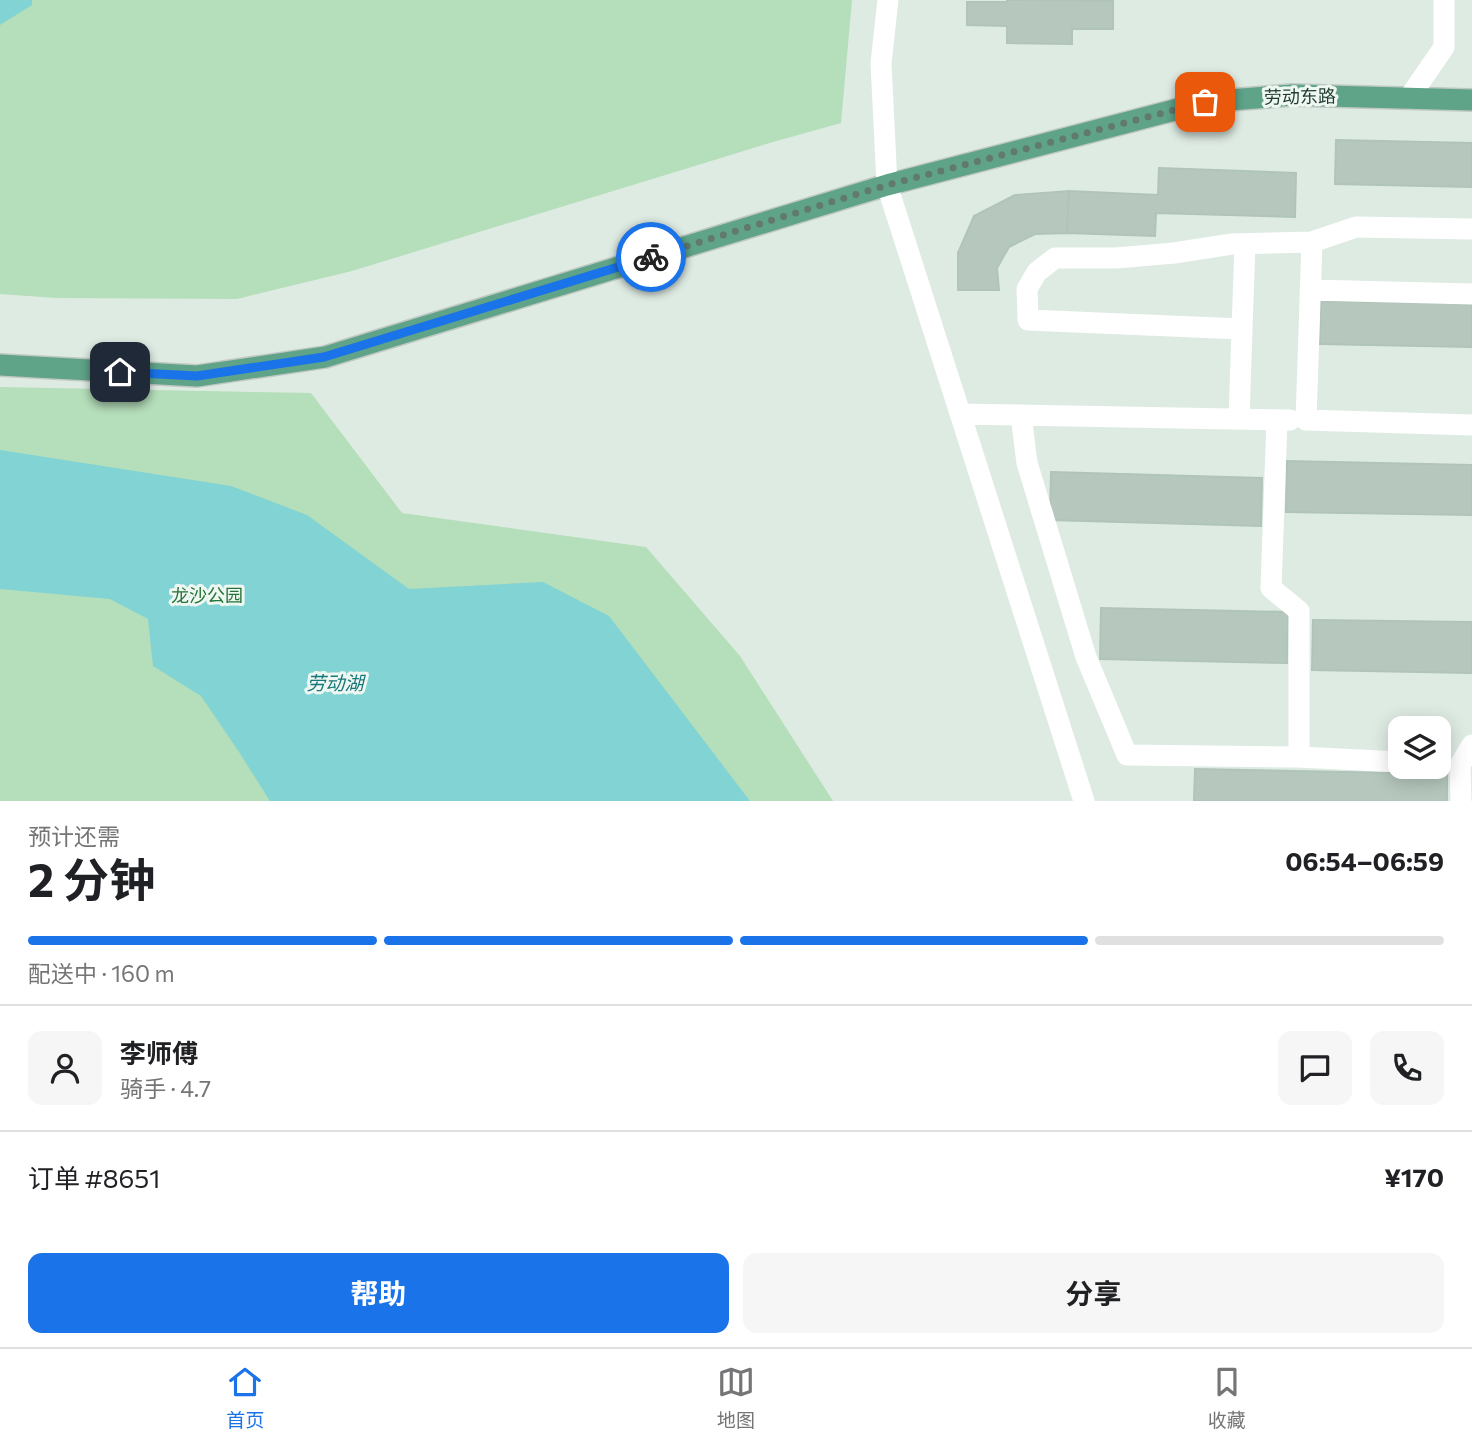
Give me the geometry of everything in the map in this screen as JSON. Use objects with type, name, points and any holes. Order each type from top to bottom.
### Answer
[{"type":"main road","name":"劳动东路","points":[[0,365],[197,376],[324,357],[887,185],[1205,102],[1292,95],[1472,100]]},
{"type":"street","points":[[888,0],[881,63],[887,185],[1084,801]]},
{"type":"street","points":[[1409,98],[1444,47],[1444,0]]},
{"type":"street","points":[[1242,329],[1028,320],[1027,289],[1037,272],[1055,258],[1139,256],[1245,244],[1312,242],[1356,227],[1472,229]]},
{"type":"street","points":[[1306,420],[1312,242]]},
{"type":"street","points":[[1239,419],[1245,244]]},
{"type":"street","points":[[1310,290],[1472,293]]},
{"type":"street","points":[[960,414],[1472,425]]},
{"type":"street","points":[[1021,415],[1027,463],[1082,644],[1127,755],[1299,757],[1388,761]]},
{"type":"street","points":[[1277,420],[1271,588],[1299,611],[1299,757]]},
{"type":"street","points":[[1451,762],[1472,745]]},
{"type":"street","points":[[1451,770],[1461,801]]},
{"type":"green space","points":[[0,0],[852,0],[841,123],[352,271],[237,299],[56,298],[0,294]]},
{"type":"green space","name":"龙沙公园","points":[[0,387],[311,393],[402,513],[646,547],[740,656],[833,801],[0,801]]},
{"type":"water","points":[[0,0],[32,0],[32,5],[0,25]]},
{"type":"water","name":"劳动湖","points":[[0,450],[231,486],[307,515],[409,589],[543,582],[609,616],[750,801],[270,801],[201,696],[153,666],[148,619],[110,599],[0,589]]},
{"type":"building","points":[[1113,1],[1113,29],[1072,29],[1072,44],[1007,43],[1007,26],[967,25],[967,2]]},
{"type":"building","points":[[1336,140],[1472,143],[1472,187],[1335,184]]},
{"type":"building","points":[[1159,168],[1296,173],[1295,217],[1156,213],[1155,236],[1067,233],[1069,191],[1158,195]]},
{"type":"building","points":[[1069,191],[1067,233],[1035,234],[1009,247],[997,268],[999,290],[958,290],[958,253],[974,216],[1015,195]]},
{"type":"building","points":[[1321,301],[1472,304],[1472,347],[1320,344]]},
{"type":"building","points":[[1287,461],[1472,465],[1472,515],[1286,512]]},
{"type":"building","points":[[1051,472],[1262,478],[1261,526],[1050,520]]},
{"type":"building","points":[[1101,608],[1288,612],[1287,663],[1100,659]]},
{"type":"building","points":[[1313,620],[1472,622],[1472,673],[1312,670]]},
{"type":"building","points":[[1195,769],[1388,773],[1388,779],[1447,779],[1447,801],[1194,801]]},
{"type":"way so far","points":[[651,257],[887,185],[1205,102]]},
{"type":"route","points":[[120,372],[197,376],[324,357],[651,257]]}]
